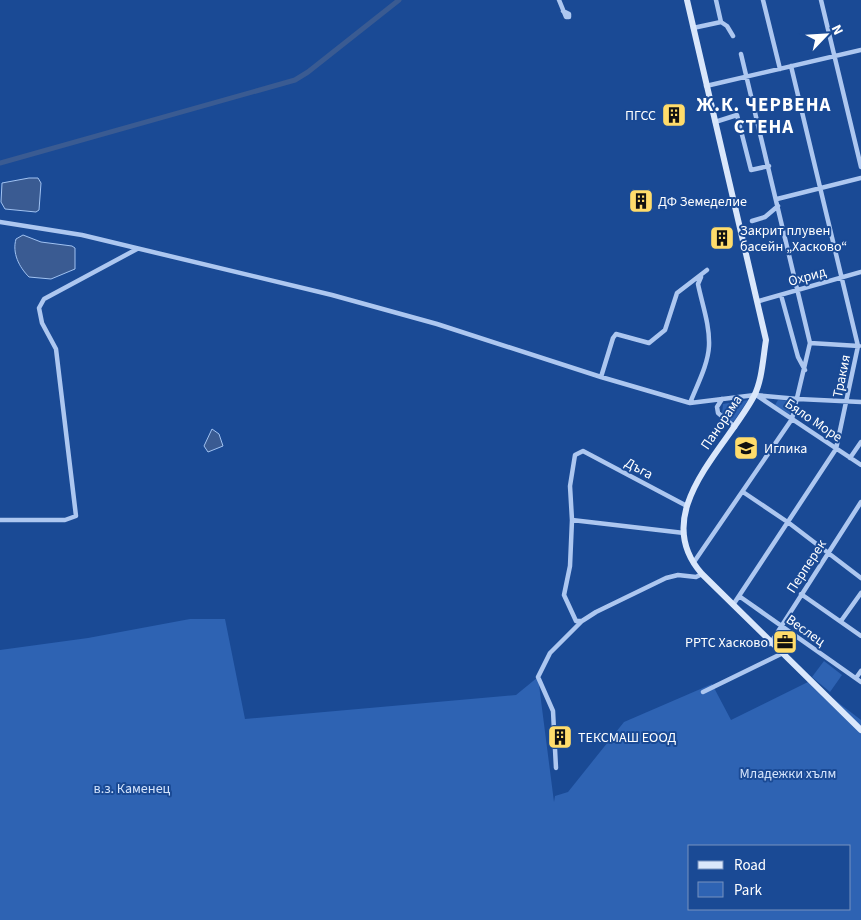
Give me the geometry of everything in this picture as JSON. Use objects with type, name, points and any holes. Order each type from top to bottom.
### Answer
[{"type":"street","points":[[559,0],[564,11]]},
{"type":"street","name":"Панорама","points":[[686,0],[759,301],[766,340],[755,394],[696,482],[685,505],[685,546],[693,564],[702,574],[770,644],[861,730]]},
{"type":"street","points":[[716,0],[721,22],[727,26],[733,36]]},
{"type":"street","points":[[764,0],[780,69]]},
{"type":"street","points":[[821,0],[861,167]]},
{"type":"street","points":[[693,28],[721,22]]},
{"type":"street","points":[[706,86],[861,50]]},
{"type":"street","points":[[693,564],[792,419],[810,343],[742,54]]},
{"type":"street","name":"Тракия","points":[[732,605],[789,523],[836,449],[860,346],[841,278],[791,66]]},
{"type":"street","points":[[715,122],[737,116],[751,170],[769,166]]},
{"type":"street","points":[[777,199],[861,178]]},
{"type":"street","points":[[752,221],[765,217],[778,206]]},
{"type":"street","points":[[0,222],[82,235],[389,311],[690,403],[755,394],[798,399],[861,402]]},
{"type":"street","points":[[0,520],[66,520],[76,516],[56,350],[42,323],[39,308],[44,299],[137,249]]},
{"type":"street","points":[[601,377],[612,338],[616,334],[650,343],[665,330],[677,293],[707,270]]},
{"type":"street","name":"Охрид","points":[[759,301],[861,272]]},
{"type":"street","points":[[690,403],[706,362],[709,347],[708,330],[698,284],[700,277]]},
{"type":"street","points":[[782,295],[798,357],[805,370]]},
{"type":"street","points":[[810,343],[860,346]]},
{"type":"street","name":"Бяло Море","points":[[755,394],[861,465]]},
{"type":"street","points":[[722,399],[717,407],[718,413],[734,426]]},
{"type":"street","points":[[850,458],[861,442]]},
{"type":"street","name":"Дъга","points":[[572,520],[570,486],[575,455],[583,451],[685,505]]},
{"type":"street","points":[[743,492],[789,523],[861,578]]},
{"type":"street","name":"Перперек","points":[[770,644],[861,502]]},
{"type":"street","points":[[582,621],[576,621],[564,600],[570,566],[572,520],[684,533]]},
{"type":"street","points":[[556,768],[553,712],[538,677],[550,653],[582,621],[618,599],[656,581],[678,574],[696,577],[702,574]]},
{"type":"street","points":[[840,621],[861,592]]},
{"type":"street","points":[[801,594],[861,636]]},
{"type":"street","name":"Веслец","points":[[739,596],[861,682]]},
{"type":"street","points":[[703,692],[781,654]]},
{"type":"street","points":[[856,678],[861,671]]},
{"type":"green space","points":[[748,400],[734,421],[731,422],[722,415],[723,404]]},
{"type":"green space","points":[[778,400],[794,401],[792,413],[789,414],[775,405]]},
{"type":"green space","name":"в.з. Каменец","points":[[190,619],[225,619],[245,719],[516,695],[538,677],[554,802],[555,796],[568,792],[624,722],[712,684],[731,720],[810,681],[861,720],[861,920],[0,920],[0,650],[88,638]]},
{"type":"green space","points":[[824,661],[842,675],[830,692],[812,677]]},
{"type":"shaded area","points":[[38,178],[41,183],[39,210],[36,212],[5,209],[1,202],[2,183]]},
{"type":"shaded area","points":[[23,235],[41,242],[72,246],[75,248],[75,269],[51,279],[29,277],[19,264],[15,249],[16,239]]},
{"type":"shaded area","points":[[212,429],[219,434],[223,446],[208,452],[204,446]]},
{"type":"waterway","points":[[0,163],[295,80],[308,72],[399,0]]},
{"type":"place","name":"ПГСС","points":[[674,115]]},
{"type":"place","name":"ДФ Земеделие","points":[[641,201]]},
{"type":"place","name":"Закрит плувен басейн „Хасково“","points":[[722,238]]},
{"type":"place","name":"Иглика","points":[[746,448]]},
{"type":"place","name":"РРТС Хасково","points":[[785,642]]},
{"type":"place","name":"ТЕКСМАШ ЕООД","points":[[560,737]]},
{"type":"district","name":"Ж.К. ЧЕРВЕНА СТЕНА","points":[[764,115]]},
{"type":"park label","name":"Младежки хълм","points":[[788,773]]}]
